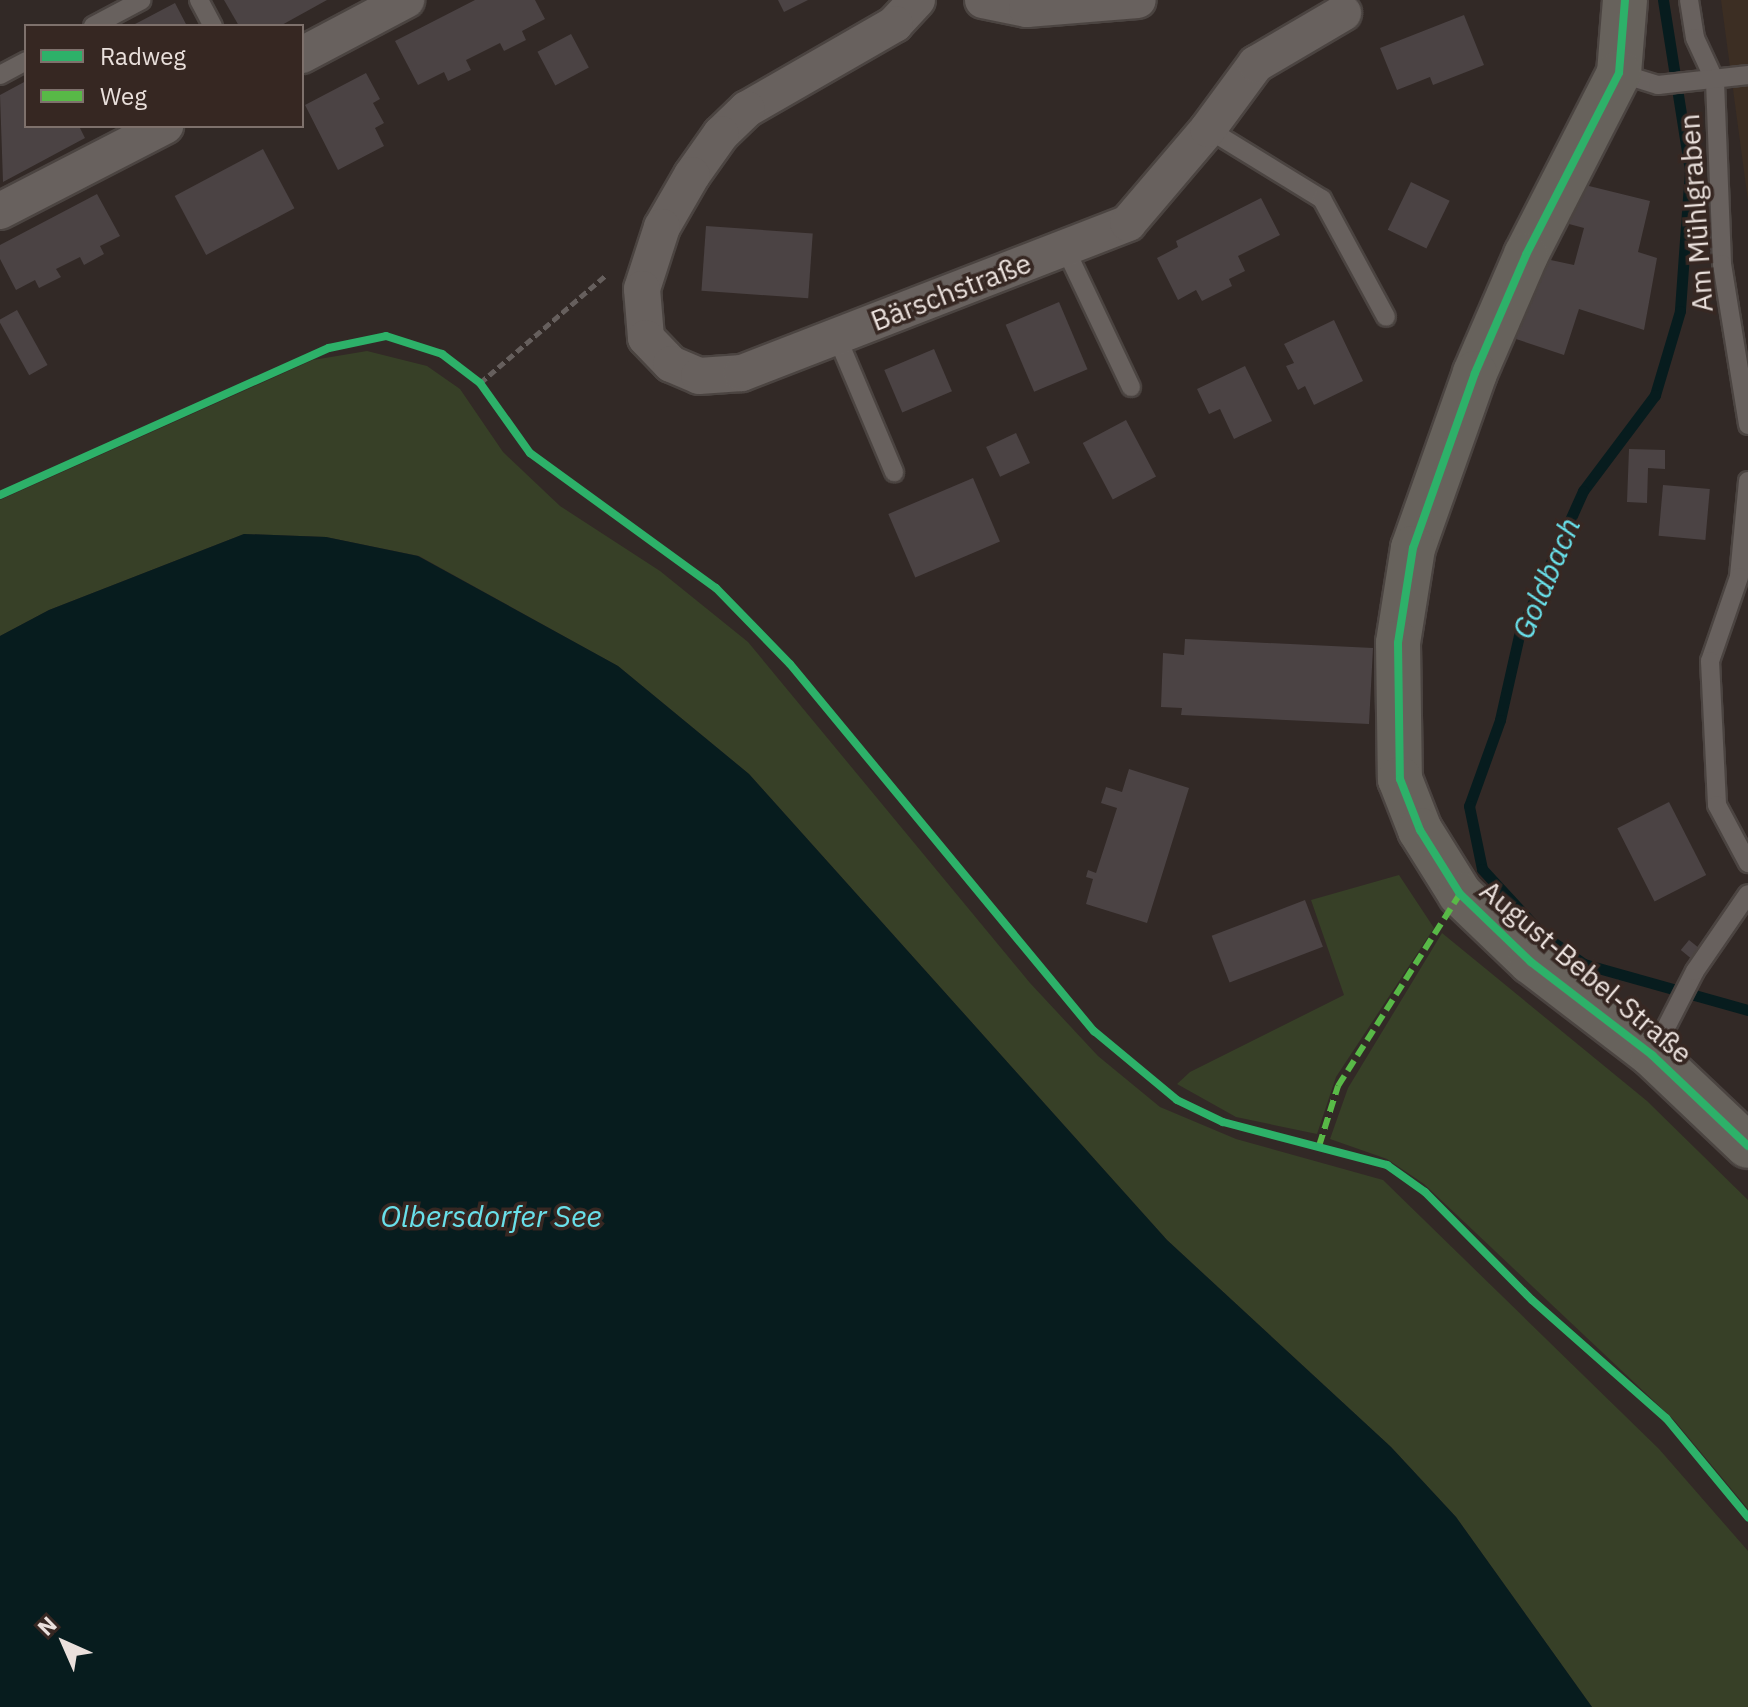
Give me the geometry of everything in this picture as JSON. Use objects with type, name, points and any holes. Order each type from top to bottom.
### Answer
[{"type":"street","name":"Bärschstraße","points":[[917,0],[895,24],[731,122],[662,227],[642,289],[646,338],[671,364],[699,376],[742,373],[1128,223],[1208,129],[1256,64],[1343,13]]},
{"type":"street","points":[[983,0],[1027,9],[1138,0]]},
{"type":"street","name":"August-Bebel-Straße","points":[[1625,0],[1638,79],[1509,294],[1413,548],[1398,643],[1396,729],[1400,779],[1410,808],[1437,863],[1460,894],[1531,962],[1652,1055],[1748,1146]]},
{"type":"street","points":[[304,54],[393,3]]},
{"type":"street","points":[[2,205],[117,137],[156,128]]},
{"type":"lane","points":[[97,24],[142,0]]},
{"type":"lane","points":[[199,0],[212,24]]},
{"type":"lane","name":"Am Mühlgraben","points":[[1689,0],[1695,38],[1715,81],[1722,264],[1748,425]]},
{"type":"lane","points":[[0,75],[24,62]]},
{"type":"lane","points":[[1638,79],[1695,82],[1748,75]]},
{"type":"lane","points":[[1208,129],[1322,199],[1386,317]]},
{"type":"lane","name":"Bärschstraße","points":[[1065,248],[1131,387]]},
{"type":"lane","name":"Bärschstraße","points":[[837,337],[894,472]]},
{"type":"lane","points":[[1748,481],[1739,577],[1710,661],[1717,805],[1748,863]]},
{"type":"lane","points":[[1652,1055],[1695,971],[1748,894]]},
{"type":"path","points":[[480,383],[616,266]]},
{"type":"shaded area","points":[[1721,0],[1748,0],[1748,201]]},
{"type":"green space","points":[[367,351],[427,366],[460,389],[503,452],[560,506],[660,571],[748,642],[1030,983],[1098,1056],[1160,1107],[1236,1139],[1383,1180],[1659,1449],[1748,1551],[1748,1707],[1592,1707],[1456,1517],[1391,1447],[1167,1240],[749,774],[618,666],[419,556],[326,537],[244,534],[49,610],[0,636],[0,500],[313,360]]},
{"type":"green space","points":[[1399,875],[1434,928],[1336,1077],[1317,1134],[1236,1117],[1177,1084],[1190,1072],[1344,995],[1311,900]]},
{"type":"green space","points":[[1442,933],[1647,1101],[1748,1200],[1748,1509],[1674,1420],[1424,1184],[1387,1159],[1330,1139],[1348,1088]]},
{"type":"water","name":"Olbersdorfer See","points":[[244,534],[326,537],[418,556],[618,666],[749,774],[1167,1240],[1391,1447],[1456,1517],[1592,1707],[0,1707],[0,636],[49,610]]},
{"type":"building","points":[[224,0],[327,0],[284,24],[238,24]]},
{"type":"building","points":[[475,0],[535,0],[545,19],[522,31],[526,40],[504,51],[500,43],[466,60],[471,70],[448,81],[444,72],[418,85],[395,41]]},
{"type":"building","points":[[778,0],[808,0],[784,12]]},
{"type":"building","points":[[175,3],[186,24],[135,24]]},
{"type":"building","points":[[1464,15],[1484,65],[1433,85],[1430,77],[1397,90],[1380,48]]},
{"type":"building","points":[[571,34],[589,68],[555,85],[537,52]]},
{"type":"building","points":[[366,73],[380,99],[373,103],[384,123],[375,128],[384,146],[338,170],[305,105]]},
{"type":"building","points":[[24,82],[24,128],[80,128],[85,138],[3,182],[0,95]]},
{"type":"building","points":[[263,149],[294,208],[206,255],[175,196]]},
{"type":"building","points":[[1411,182],[1450,201],[1426,248],[1388,230]]},
{"type":"building","points":[[1585,185],[1650,201],[1638,252],[1657,258],[1644,330],[1579,309],[1564,355],[1516,339],[1546,259],[1574,265],[1584,228],[1569,224]]},
{"type":"building","points":[[97,194],[120,236],[100,246],[104,254],[84,265],[80,257],[56,269],[61,277],[39,288],[35,280],[16,290],[0,259],[0,245]]},
{"type":"building","points":[[1261,198],[1280,235],[1238,256],[1245,271],[1229,279],[1232,286],[1202,301],[1196,290],[1178,300],[1157,258],[1178,247],[1176,241]]},
{"type":"building","points":[[706,226],[813,233],[808,298],[701,291]]},
{"type":"building","points":[[1059,302],[1088,369],[1034,392],[1006,325]]},
{"type":"building","points":[[17,310],[48,365],[29,375],[0,323],[0,319]]},
{"type":"building","points":[[1334,320],[1363,381],[1314,405],[1305,386],[1298,390],[1286,366],[1294,363],[1284,344]]},
{"type":"building","points":[[934,349],[952,391],[902,412],[884,370]]},
{"type":"building","points":[[1245,366],[1272,421],[1234,439],[1220,409],[1209,414],[1197,389]]},
{"type":"building","points":[[1126,420],[1156,477],[1113,500],[1083,443]]},
{"type":"building","points":[[1016,433],[1030,463],[1000,477],[986,447]]},
{"type":"building","points":[[1629,449],[1665,450],[1665,469],[1648,468],[1647,503],[1627,502]]},
{"type":"building","points":[[973,478],[1000,542],[915,577],[888,514]]},
{"type":"building","points":[[1663,485],[1710,489],[1705,540],[1659,536]]},
{"type":"building","points":[[1185,639],[1373,648],[1369,724],[1181,715],[1182,708],[1161,707],[1163,653],[1184,655]]},
{"type":"building","points":[[1129,769],[1189,788],[1147,923],[1086,904],[1093,879],[1086,877],[1088,870],[1096,873],[1117,808],[1101,803],[1106,787],[1122,792]]},
{"type":"building","points":[[1669,802],[1706,875],[1655,901],[1617,828]]},
{"type":"building","points":[[1305,900],[1323,947],[1230,983],[1212,936]]},
{"type":"building","points":[[1689,940],[1700,949],[1692,959],[1681,950]]},
{"type":"waterway","name":"Goldbach","points":[[1663,0],[1690,170],[1680,311],[1655,395],[1583,491],[1520,631],[1500,720],[1469,806],[1482,869],[1543,935],[1584,964],[1748,1010]]},
{"type":"marked path","points":[[1319,1146],[1338,1086],[1460,894]]},
{"type":"cycle path","points":[[1625,0],[1619,73],[1526,255],[1475,373],[1413,548],[1398,643],[1400,779],[1420,830],[1460,894],[1531,962],[1652,1055],[1748,1146]]},
{"type":"cycle path","points":[[0,495],[329,348],[386,336],[442,354],[480,383],[530,453],[716,588],[790,664],[1094,1031],[1177,1100],[1223,1122],[1387,1165],[1425,1192],[1532,1300],[1666,1418],[1748,1517]]}]
